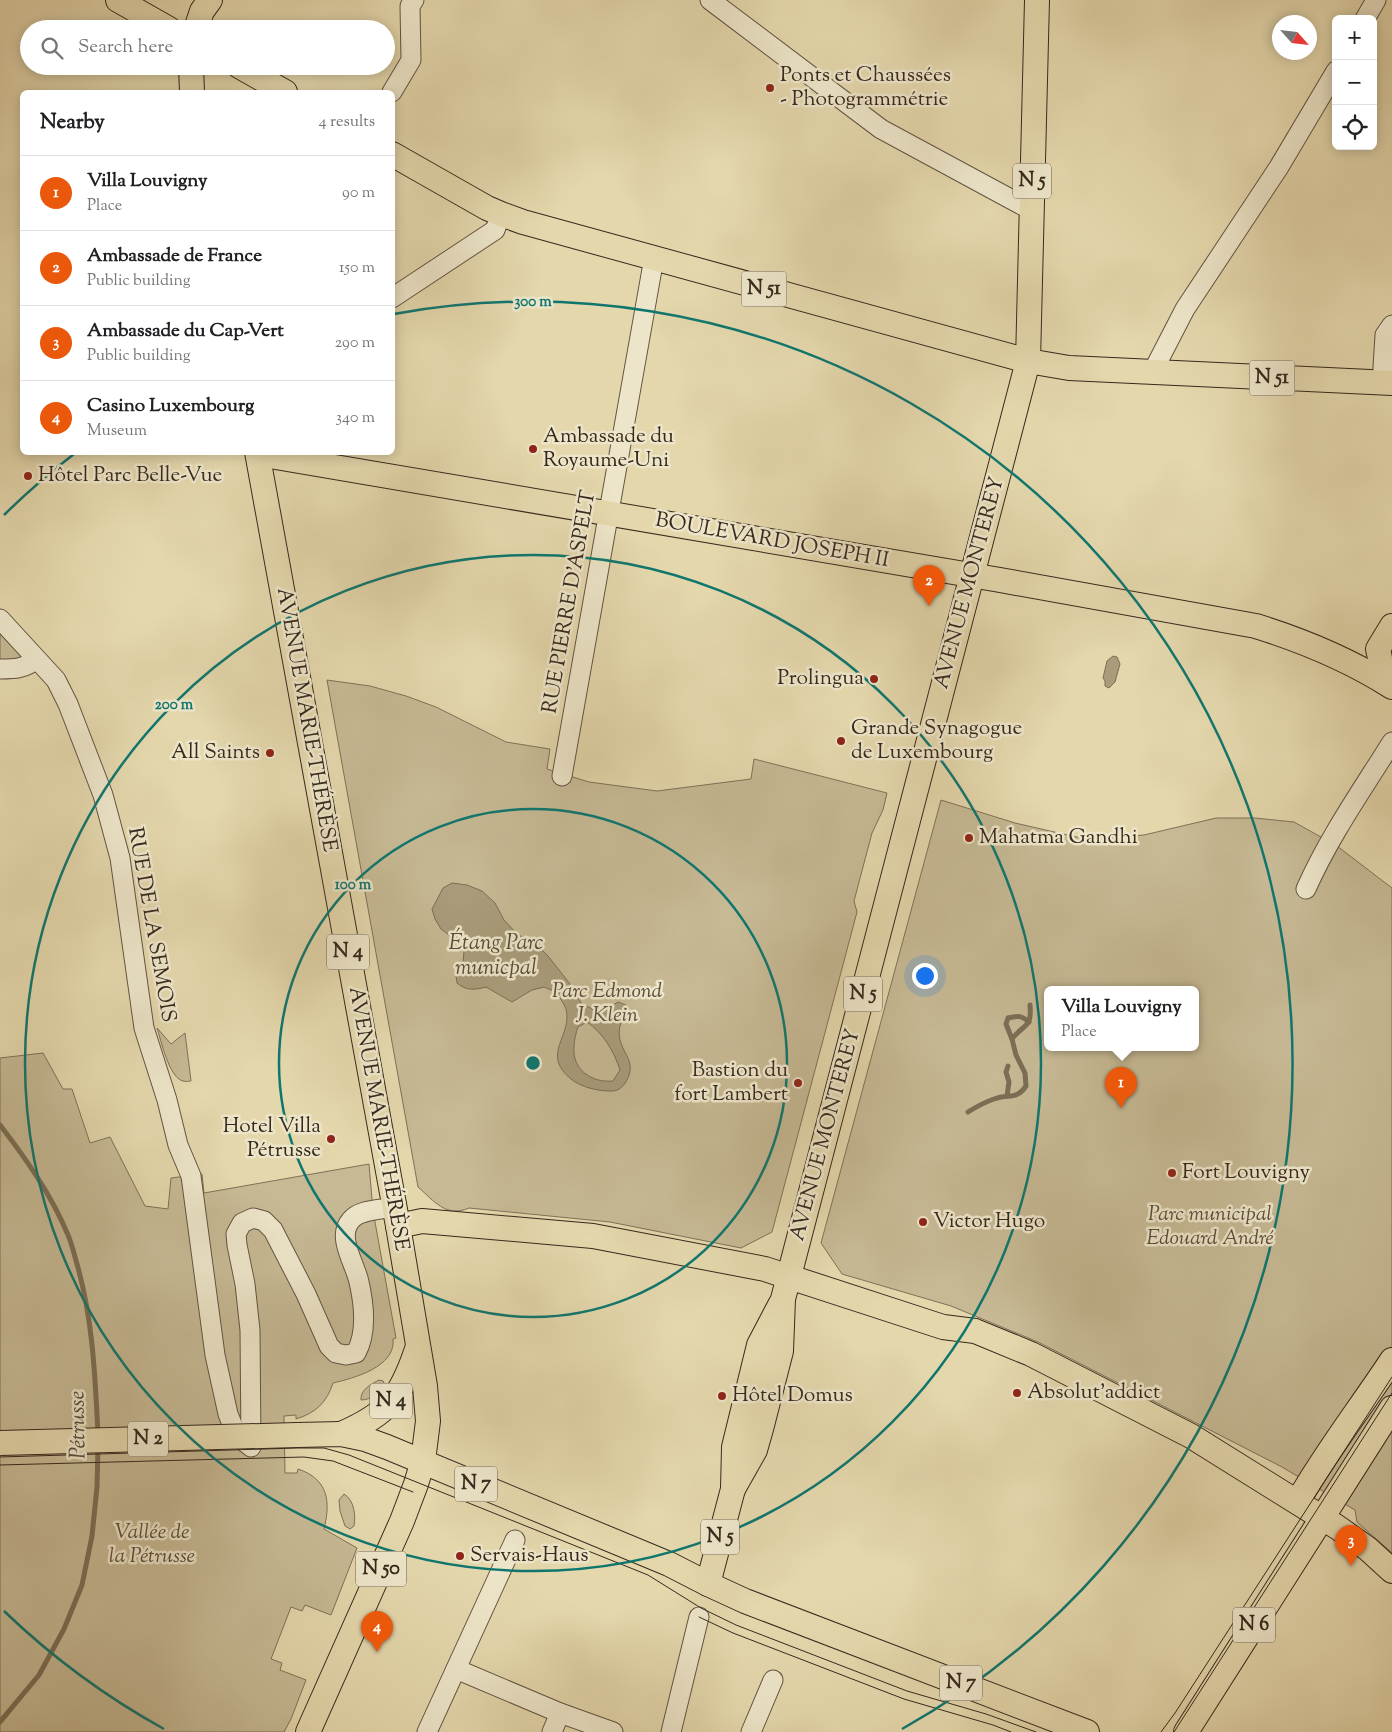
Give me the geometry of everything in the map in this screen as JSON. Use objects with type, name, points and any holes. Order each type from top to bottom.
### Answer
[{"type":"main road","points":[[118,0],[153,20]]},
{"type":"main road","points":[[199,20],[202,11],[210,0]]},
{"type":"main road","name":"N 5","points":[[1028,361],[1037,0]]},
{"type":"main road","points":[[191,75],[192,90]]},
{"type":"main road","points":[[255,75],[281,90]]},
{"type":"main road","name":"N 51","points":[[395,156],[500,214],[1028,361],[1069,368],[1387,383]]},
{"type":"main road","name":"AVENUE MONTEREY","points":[[708,1584],[733,1489],[734,1447],[749,1428],[759,1345],[783,1299],[1028,361]]},
{"type":"main road","name":"AVENUE MARIE-THÉRÈSE","points":[[258,455],[425,1386],[428,1420],[423,1461]]},
{"type":"main road","name":"BOULEVARD JOSEPH II","points":[[270,455],[972,575],[1256,626],[1294,638],[1336,656],[1388,685]]},
{"type":"main road","points":[[1388,685],[1378,649],[1392,626]]},
{"type":"main road","points":[[396,1217],[593,1236],[765,1269],[943,1327],[975,1331],[1031,1354],[1191,1436],[1322,1517],[1368,1549],[1392,1571]]},
{"type":"main road","name":"N 4","points":[[341,1434],[364,1424],[385,1408],[399,1392],[409,1375],[418,1347]]},
{"type":"main road","points":[[1298,1501],[1313,1475],[1392,1360]]},
{"type":"main road","name":"N 6","points":[[1186,1732],[1392,1408]]},
{"type":"main road","name":"N 2","points":[[0,1443],[341,1434],[364,1439],[423,1461]]},
{"type":"main road","name":"N 7","points":[[423,1461],[669,1564],[745,1601],[1086,1732]]},
{"type":"main road","name":"N 50","points":[[308,1732],[402,1521],[423,1461]]},
{"type":"street","points":[[393,90],[411,60],[410,6],[414,0]]},
{"type":"street","points":[[710,0],[881,129],[1031,210]]},
{"type":"street","points":[[1367,15],[1376,0]]},
{"type":"street","points":[[1152,373],[1185,309],[1288,152],[1332,78]]},
{"type":"street","points":[[395,296],[495,230],[500,214]]},
{"type":"street","name":"RUE PIERRE D'ASPELT","points":[[562,776],[654,258]]},
{"type":"street","points":[[1387,383],[1385,335],[1392,325]]},
{"type":"street","name":"RUE DE LA SEMOIS","points":[[0,620],[56,680],[68,704],[103,795],[120,858],[144,1028],[167,1100],[178,1145],[191,1176],[215,1355],[228,1414],[236,1434],[251,1447],[250,1330],[245,1284],[236,1245],[236,1234],[242,1223],[252,1218],[264,1221],[273,1230],[306,1294],[329,1346],[336,1354],[346,1355],[356,1353],[362,1336],[363,1306],[359,1280],[346,1241],[345,1229],[351,1219],[362,1213],[396,1217]]},
{"type":"street","points":[[0,669],[18,669],[36,659]]},
{"type":"street","points":[[1306,889],[1317,864],[1336,830],[1392,742]]},
{"type":"street","points":[[427,1732],[515,1540]]},
{"type":"street","points":[[671,1732],[699,1617]]},
{"type":"street","points":[[456,1669],[560,1713],[613,1732]]},
{"type":"street","points":[[751,1732],[774,1680]]},
{"type":"street","points":[[552,1732],[560,1713]]},
{"type":"green space","points":[[0,630],[39,671],[0,675]]},
{"type":"green space","name":"Parc Edmond J. Klein","points":[[327,680],[370,686],[406,696],[436,707],[506,742],[550,749],[547,769],[589,782],[657,791],[751,779],[754,759],[887,793],[883,810],[872,833],[854,901],[857,912],[772,1232],[741,1248],[610,1222],[469,1208],[454,1211],[435,1202],[418,1187]]},
{"type":"green space","name":"Parc municipal Edouard André","points":[[941,800],[1015,823],[1076,837],[1110,838],[1144,835],[1216,818],[1255,818],[1294,822],[1337,846],[1392,888],[1392,1553],[1357,1522],[1355,1510],[1282,1467],[1038,1342],[951,1306],[842,1274],[821,1243]]},
{"type":"green space","points":[[157,1028],[171,1044],[185,1033],[191,1081],[183,1081],[174,1073],[166,1058]]},
{"type":"green space","name":"Vallée de la Pétrusse","points":[[43,1053],[63,1089],[72,1089],[90,1143],[110,1137],[145,1206],[168,1209],[171,1178],[202,1174],[204,1193],[369,1164],[373,1211],[396,1338],[393,1339],[392,1349],[388,1357],[381,1364],[352,1378],[333,1383],[328,1396],[315,1410],[296,1419],[296,1415],[284,1416],[285,1473],[297,1473],[298,1469],[316,1479],[325,1492],[327,1500],[324,1529],[357,1548],[331,1615],[305,1605],[302,1611],[291,1607],[271,1659],[282,1663],[280,1670],[306,1680],[284,1732],[0,1732],[0,1058]]},
{"type":"green space","points":[[379,1380],[384,1382],[378,1392],[368,1399],[361,1400],[364,1390]]},
{"type":"green space","points":[[344,1494],[352,1504],[355,1517],[354,1526],[350,1529],[345,1526],[340,1511],[339,1500]]},
{"type":"water","points":[[1113,656],[1117,657],[1120,664],[1115,682],[1109,688],[1105,686],[1103,678],[1107,661]]},
{"type":"water","name":"Étang Parc municpal","points":[[452,883],[467,885],[482,891],[495,903],[504,920],[517,934],[537,945],[548,956],[570,984],[581,1003],[596,1011],[603,1011],[618,1002],[626,1005],[627,1011],[621,1022],[619,1032],[630,1068],[628,1078],[622,1087],[614,1091],[589,1088],[575,1082],[562,1070],[558,1061],[558,1053],[567,1019],[566,1009],[556,992],[544,987],[532,990],[512,1002],[486,987],[471,989],[457,983],[456,976],[463,962],[464,951],[457,941],[441,929],[432,909],[443,888]],"holes":[[[587,1022],[598,1031],[618,1063],[620,1070],[613,1081],[598,1080],[591,1077],[576,1062],[574,1055],[575,1037],[578,1027]]]},
{"type":"waterway","points":[[968,1112],[999,1097],[1019,1094],[1026,1086],[1025,1073],[1016,1055],[1012,1039],[1028,1022],[1030,1018],[1030,1005]]},
{"type":"waterway","points":[[1012,1039],[1006,1024],[1008,1018],[1020,1017],[1029,1022]]},
{"type":"waterway","points":[[1007,1096],[1009,1082],[1006,1072],[1008,1066]]},
{"type":"waterway","name":"Pétrusse","points":[[0,1125],[46,1191],[72,1245],[87,1306],[90,1327],[98,1434]]},
{"type":"waterway","name":"Pétrusse","points":[[0,1722],[39,1675],[64,1629],[82,1585],[92,1536],[97,1487],[98,1447]]},
{"type":"tram line","points":[[1161,1732],[1392,1377]]},
{"type":"tram line","points":[[1174,1732],[1392,1393]]},
{"type":"tram line","points":[[0,1457],[324,1448],[349,1455],[648,1575],[701,1608],[736,1625],[907,1691],[986,1714],[1036,1732]]},
{"type":"tram line","points":[[0,1465],[304,1457],[333,1461],[413,1492]]},
{"type":"tram line","points":[[699,1617],[733,1633],[904,1699],[1011,1732]]},
{"type":"place","name":"Ponts et Chaussées - Photogrammétrie","points":[[770,88]]},
{"type":"place","name":"Ambassade du Royaume-Uni","points":[[533,449]]},
{"type":"place","name":"Hôtel Parc Belle-Vue","points":[[28,476]]},
{"type":"place","name":"Ambassade de France","points":[[929,606]]},
{"type":"place","name":"Prolingua","points":[[874,679]]},
{"type":"place","name":"Grande Synagogue de Luxembourg","points":[[841,741]]},
{"type":"place","name":"All Saints","points":[[270,753]]},
{"type":"place","name":"Mahatma Gandhi","points":[[969,838]]},
{"type":"place","name":"Bastion du fort Lambert","points":[[798,1083]]},
{"type":"place","name":"Villa Louvigny","points":[[1121,1108]]},
{"type":"place","name":"Hotel Villa Pétrusse","points":[[331,1139]]},
{"type":"place","name":"Fort Louvigny","points":[[1172,1173]]},
{"type":"place","name":"Victor Hugo","points":[[923,1222]]},
{"type":"place","name":"Absolut'addict","points":[[1017,1393]]},
{"type":"place","name":"Hôtel Domus","points":[[722,1396]]},
{"type":"place","name":"Servais-Haus","points":[[460,1556]]},
{"type":"place","name":"Ambassade du Cap-Vert","points":[[1351,1566]]},
{"type":"place","name":"Casino Luxembourg","points":[[377,1652]]}]
